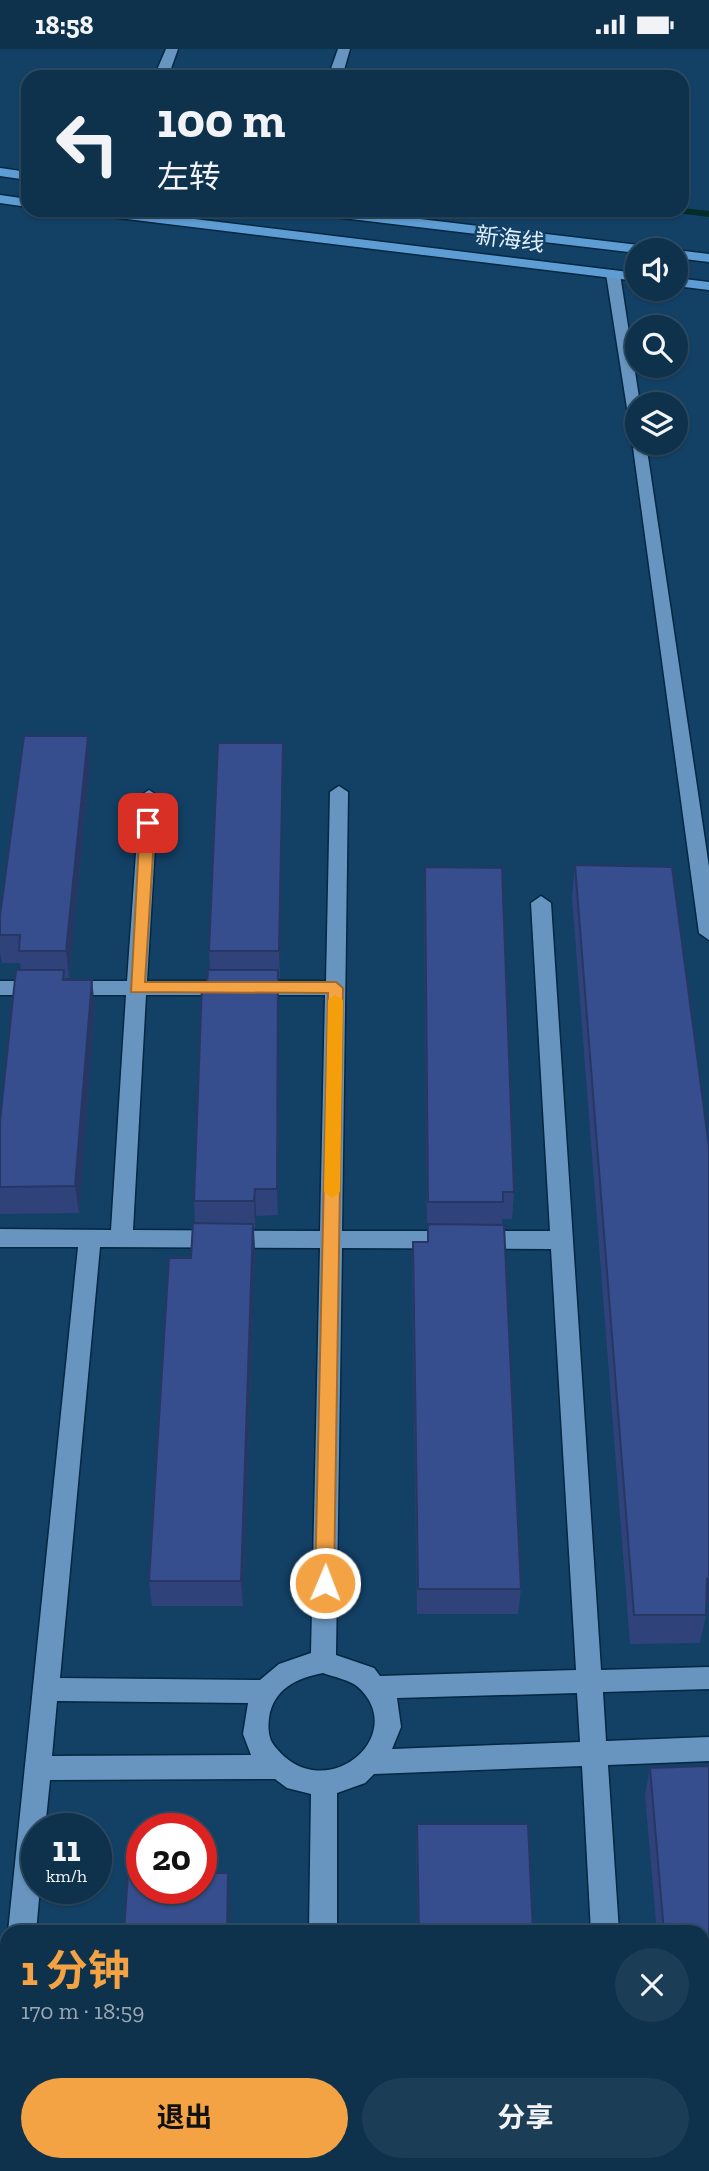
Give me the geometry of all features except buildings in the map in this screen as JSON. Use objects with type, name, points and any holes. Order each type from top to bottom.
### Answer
[{"type":"highway","points":[[0,172],[21,175]]},
{"type":"highway","points":[[0,199],[21,202]]},
{"type":"highway","name":"新海线","points":[[144,217],[625,276]]},
{"type":"highway","name":"新海线","points":[[368,217],[625,247]]},
{"type":"highway","points":[[688,255],[709,258]]},
{"type":"highway","points":[[688,283],[709,286]]},
{"type":"street","points":[[164,70],[172,49]]},
{"type":"street","points":[[337,70],[344,49]]},
{"type":"street","points":[[613,274],[630,392]]},
{"type":"street","points":[[640,455],[709,933]]},
{"type":"street","points":[[323,1662],[339,792]]},
{"type":"street","points":[[121,1239],[149,796]]},
{"type":"street","points":[[541,903],[587,1681],[604,1925]]},
{"type":"street","points":[[0,988],[336,988]]},
{"type":"street","points":[[0,1238],[561,1240]]},
{"type":"street","points":[[23,1925],[90,1239]]},
{"type":"street","points":[[323,1662],[341,1665],[361,1673],[377,1687],[386,1704],[389,1724],[386,1744],[375,1762],[358,1775],[324,1784],[293,1779],[275,1767],[262,1751],[256,1731],[257,1711],[266,1692],[280,1677],[298,1667],[323,1662]]},
{"type":"street","points":[[377,1687],[709,1678]]},
{"type":"street","points":[[46,1689],[266,1692]]},
{"type":"street","points":[[375,1762],[709,1749]]},
{"type":"street","points":[[38,1768],[275,1767]]},
{"type":"street","points":[[323,1925],[324,1784]]},
{"type":"waterway","points":[[689,212],[709,214]]},
{"type":"slow traffic","points":[[332,1192],[335,1000]]},
{"type":"route","points":[[148,823],[137,988],[336,988],[325,1583]]}]
